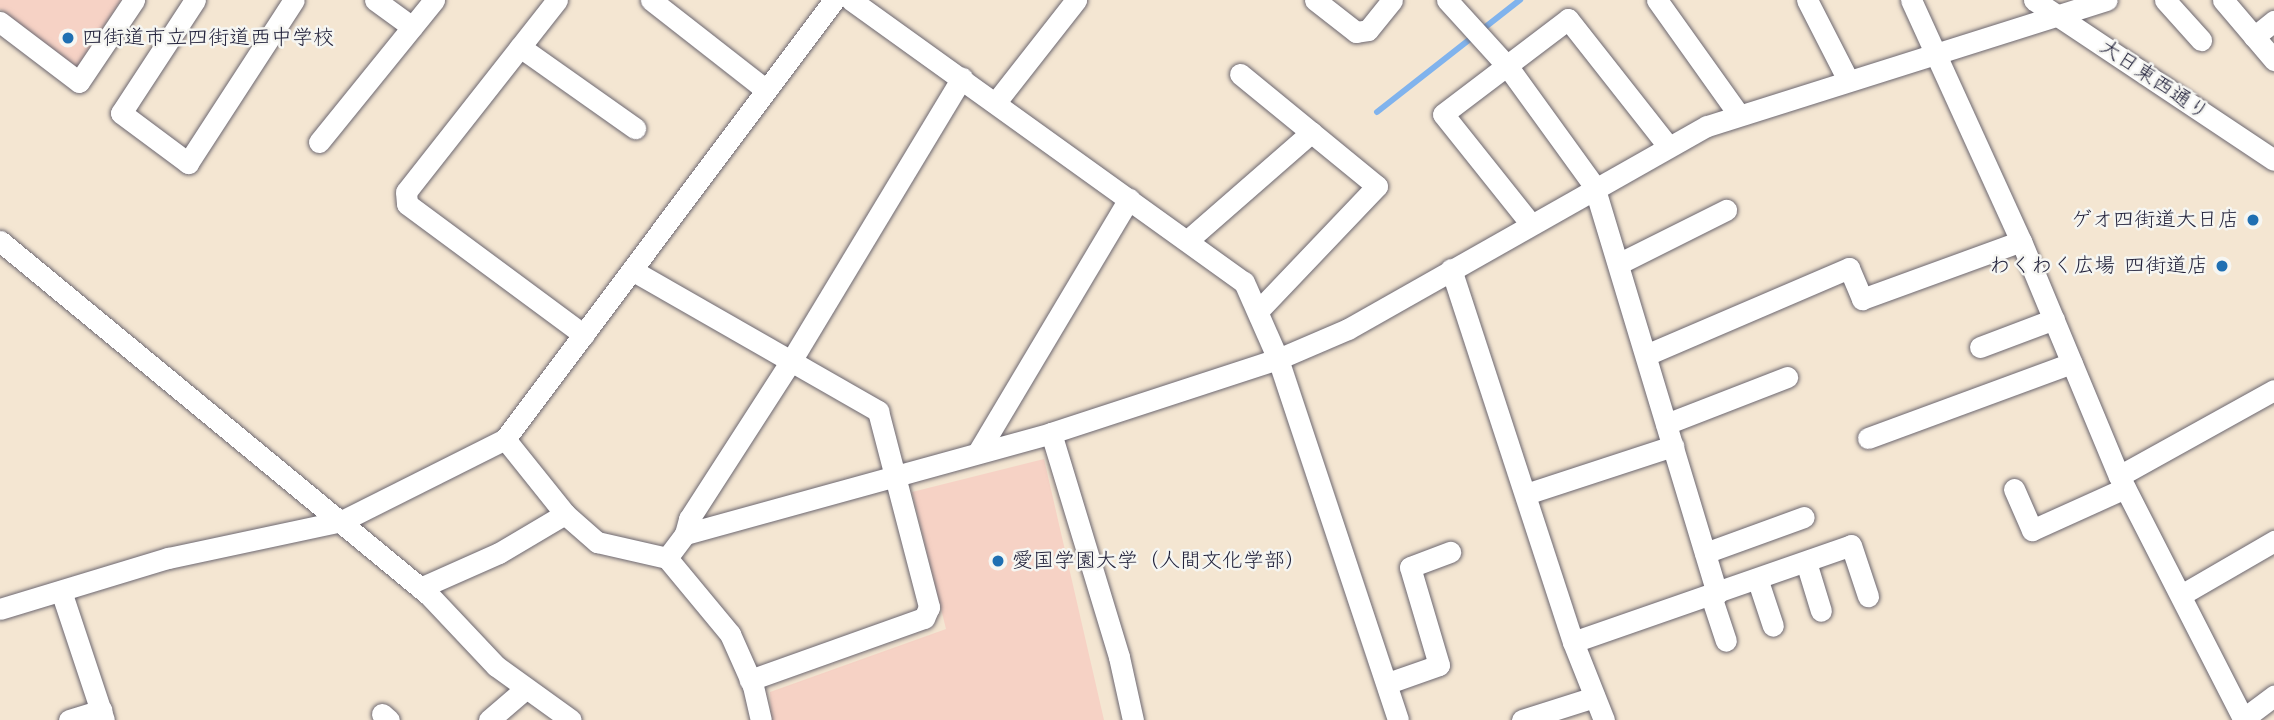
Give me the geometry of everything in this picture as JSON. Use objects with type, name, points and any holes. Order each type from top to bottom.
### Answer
[{"type":"street","points":[[0,22],[79,82],[134,0]]},
{"type":"street","points":[[195,0],[121,113],[188,163],[294,0]]},
{"type":"street","points":[[375,0],[412,26]]},
{"type":"street","points":[[319,142],[433,0]]},
{"type":"street","points":[[557,0],[407,192],[407,204],[583,335]]},
{"type":"street","points":[[651,0],[673,7],[766,90]]},
{"type":"street","points":[[0,609],[168,558],[342,521],[505,439],[834,0]]},
{"type":"street","points":[[851,0],[1244,282],[1278,359],[1388,683],[1398,720]]},
{"type":"street","points":[[996,102],[1076,0]]},
{"type":"street","points":[[1315,0],[1356,32],[1368,30],[1392,0]]},
{"type":"street","points":[[1447,0],[1508,67],[1594,186],[1705,553],[1726,641]]},
{"type":"street","points":[[1657,0],[1739,116]]},
{"type":"street","points":[[1807,0],[1848,80]]},
{"type":"street","points":[[1912,0],[2021,241],[2122,482],[2244,719],[2274,696]]},
{"type":"street","name":"大日東西通り","points":[[2034,0],[2274,160]]},
{"type":"street","points":[[685,534],[1051,433],[1278,359],[1348,329],[1668,146],[1739,116],[2107,0]]},
{"type":"street","points":[[2165,0],[2200,40]]},
{"type":"street","points":[[2223,0],[2274,60]]},
{"type":"street","points":[[1530,223],[1443,114],[1568,19],[1668,146]]},
{"type":"street","points":[[2254,37],[2274,20]]},
{"type":"street","points":[[520,47],[635,128]]},
{"type":"street","points":[[1240,74],[1377,187],[1258,311]]},
{"type":"street","points":[[667,558],[685,534],[689,519],[792,361],[962,78]]},
{"type":"street","points":[[1188,240],[1312,132]]},
{"type":"street","points":[[978,452],[1129,199]]},
{"type":"street","points":[[1618,264],[1726,210]]},
{"type":"street","points":[[1646,355],[1849,268],[1862,299],[2021,241]]},
{"type":"street","points":[[0,242],[342,521],[420,588],[525,689],[571,720]]},
{"type":"street","points":[[1451,269],[1573,642],[1604,720]]},
{"type":"street","points":[[632,270],[878,411],[929,607],[923,618],[750,680]]},
{"type":"street","points":[[1980,347],[2054,319]]},
{"type":"street","points":[[1868,438],[2072,363]]},
{"type":"street","points":[[1666,424],[1787,377]]},
{"type":"street","points":[[2014,489],[2032,530],[2122,482],[2274,390]]},
{"type":"street","points":[[1051,433],[1119,657],[1133,720]]},
{"type":"street","points":[[505,439],[565,514],[597,542],[667,558],[712,608],[750,680],[761,720]]},
{"type":"street","points":[[1526,494],[1673,446]]},
{"type":"street","points":[[420,588],[499,553],[565,514]]},
{"type":"street","points":[[1705,553],[1804,517]]},
{"type":"street","points":[[2181,595],[2274,541]]},
{"type":"street","points":[[1573,642],[1758,581],[1851,545],[1868,596]]},
{"type":"street","points":[[1388,683],[1439,665],[1410,567],[1450,552]]},
{"type":"street","points":[[1806,562],[1821,611]]},
{"type":"street","points":[[1758,581],[1773,626]]},
{"type":"street","points":[[61,591],[102,715],[69,720]]},
{"type":"street","points":[[489,720],[525,689]]},
{"type":"street","points":[[1522,720],[1594,697]]},
{"type":"shaded area","name":"四街道市立四街道西中学校","points":[[0,0],[121,0],[77,67],[0,9]]},
{"type":"shaded area","name":"愛国学園大学（人間文化学部）","points":[[1044,459],[1104,720],[771,720],[770,692],[946,629],[912,492]]},
{"type":"waterway","points":[[1377,112],[1520,0]]},
{"type":"place","name":"四街道市立四街道西中学校","points":[[68,38]]},
{"type":"place","name":"ゲオ四街道大日店","points":[[2253,220]]},
{"type":"place","name":"わくわく広場 四街道店","points":[[2222,266]]},
{"type":"place","name":"愛国学園大学（人間文化学部）","points":[[998,561]]}]
